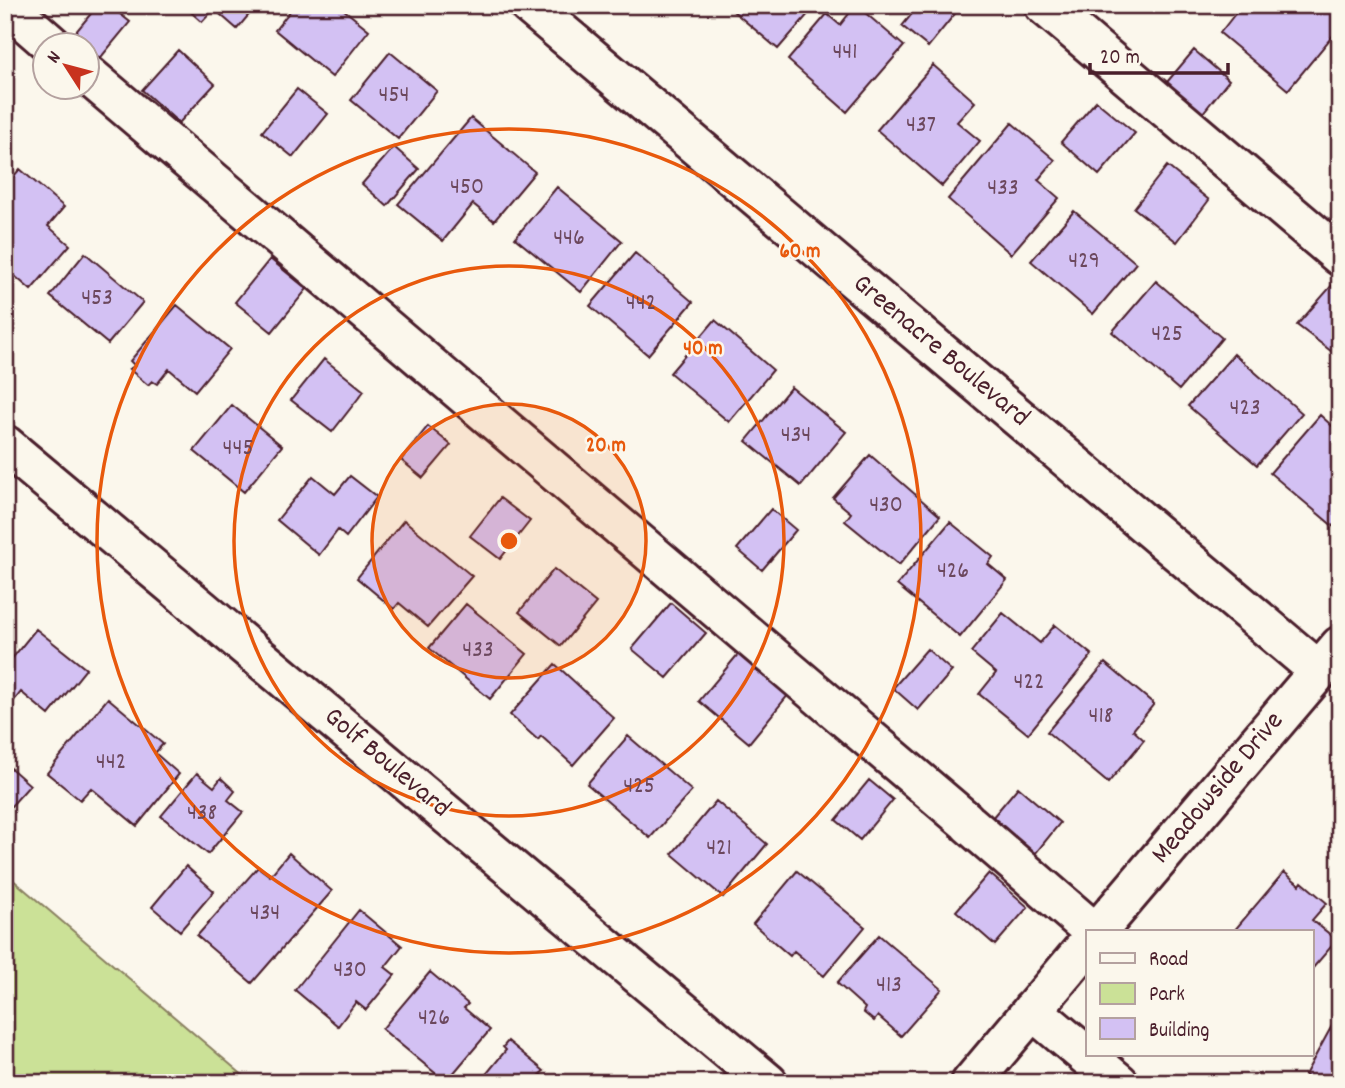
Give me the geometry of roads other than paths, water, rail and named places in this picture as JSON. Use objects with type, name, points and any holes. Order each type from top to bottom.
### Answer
[{"type":"street","points":[[6,5],[37,32]]},
{"type":"street","name":"Greenacre Boulevard","points":[[529,5],[1329,659]]},
{"type":"street","points":[[1044,5],[1340,256]]},
{"type":"street","points":[[102,87],[1094,930]]},
{"type":"street","name":"Golf Boulevard","points":[[5,445],[768,1083]]},
{"type":"street","name":"Meadowside Drive","points":[[1098,930],[1329,659]]},
{"type":"street","points":[[971,1083],[1086,946]]},
{"type":"street","points":[[1032,1010],[1086,1055]]},
{"type":"street","points":[[1087,1056],[1119,1083]]}]
